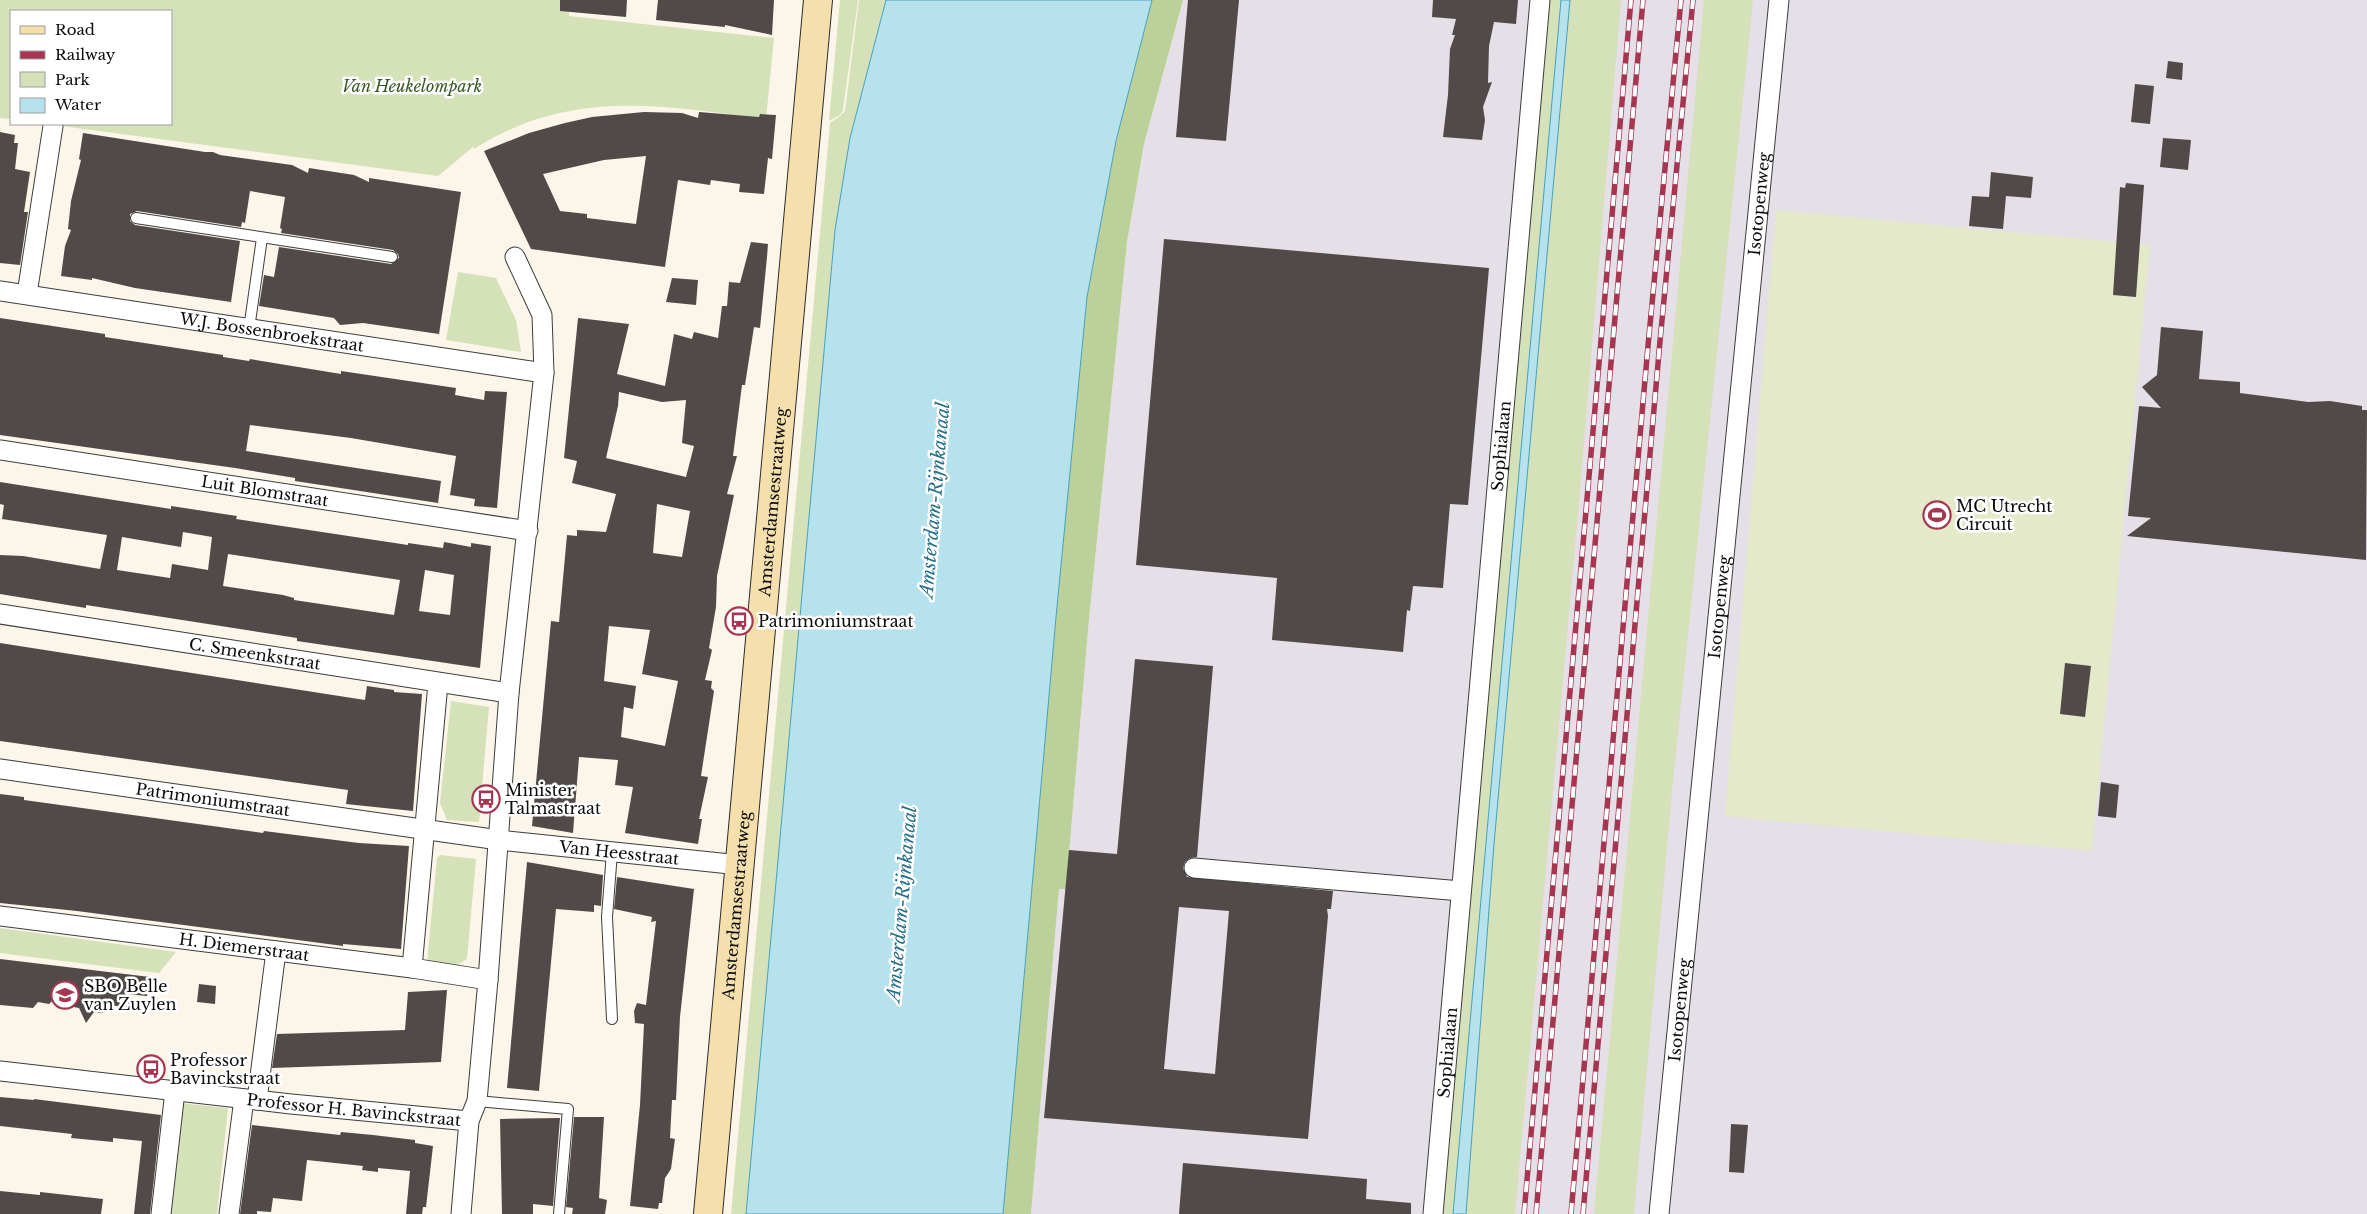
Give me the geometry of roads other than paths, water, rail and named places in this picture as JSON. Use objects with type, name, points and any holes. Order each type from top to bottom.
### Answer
[{"type":"main road","name":"Amsterdamsestraatweg","points":[[708,1214],[818,0]]},
{"type":"street","name":"Sophialaan","points":[[1433,1214],[1540,0]]},
{"type":"street","name":"Isotopenweg","points":[[1659,1214],[1779,0]]},
{"type":"street","points":[[26,294],[53,126]]},
{"type":"street","points":[[461,1214],[469,1121],[477,1100],[488,980],[509,693],[544,373],[542,315],[515,257]]},
{"type":"street","name":"W.J. Bossenbroekstraat","points":[[0,291],[544,373]]},
{"type":"street","name":"Luit Blomstraat","points":[[0,450],[528,532]]},
{"type":"street","name":"C. Smeenkstraat","points":[[0,614],[509,693]]},
{"type":"street","points":[[412,968],[438,683]]},
{"type":"street","name":"Patrimoniumstraat","points":[[0,769],[426,829]]},
{"type":"street","points":[[426,829],[499,840]]},
{"type":"street","name":"Van Heesstraat","points":[[499,840],[740,865]]},
{"type":"street","points":[[1194,868],[1461,891]]},
{"type":"street","name":"H. Diemerstraat","points":[[0,916],[412,968],[488,980]]},
{"type":"street","points":[[230,1214],[276,951]]},
{"type":"street","name":"Professor H. Bavinckstraat","points":[[0,1071],[250,1100],[469,1121]]},
{"type":"street","points":[[161,1214],[176,1092]]},
{"type":"lane","points":[[136,218],[392,257]]},
{"type":"lane","points":[[249,329],[262,238]]},
{"type":"lane","points":[[612,852],[608,918],[612,1019]]},
{"type":"lane","points":[[477,1100],[568,1109],[559,1214]]},
{"type":"water","name":"Amsterdam-Rijnkanaal","points":[[886,0],[1152,0],[1116,141],[1087,297],[1056,617],[1003,1214],[746,1214],[835,230],[850,138]]},
{"type":"water","points":[[1561,0],[1570,0],[1494,844],[1466,1214],[1453,1214]]},
{"type":"railway","points":[[1524,1214],[1631,0]]},
{"type":"railway","points":[[1536,1214],[1643,0]]},
{"type":"railway","points":[[1571,1214],[1648,346],[1681,0]]},
{"type":"railway","points":[[1583,1214],[1660,341],[1693,0]]},
{"type":"place","name":"MC Utrecht Circuit","points":[[1937,515]]},
{"type":"place","name":"Patrimoniumstraat","points":[[739,621]]},
{"type":"place","name":"Minister Talmastraat","points":[[486,799]]},
{"type":"place","name":"SBO Belle van Zuylen","points":[[65,995]]},
{"type":"place","name":"Professor Bavinckstraat","points":[[151,1069]]},
{"type":"park label","name":"Van Heukelompark","points":[[412,86]]}]
